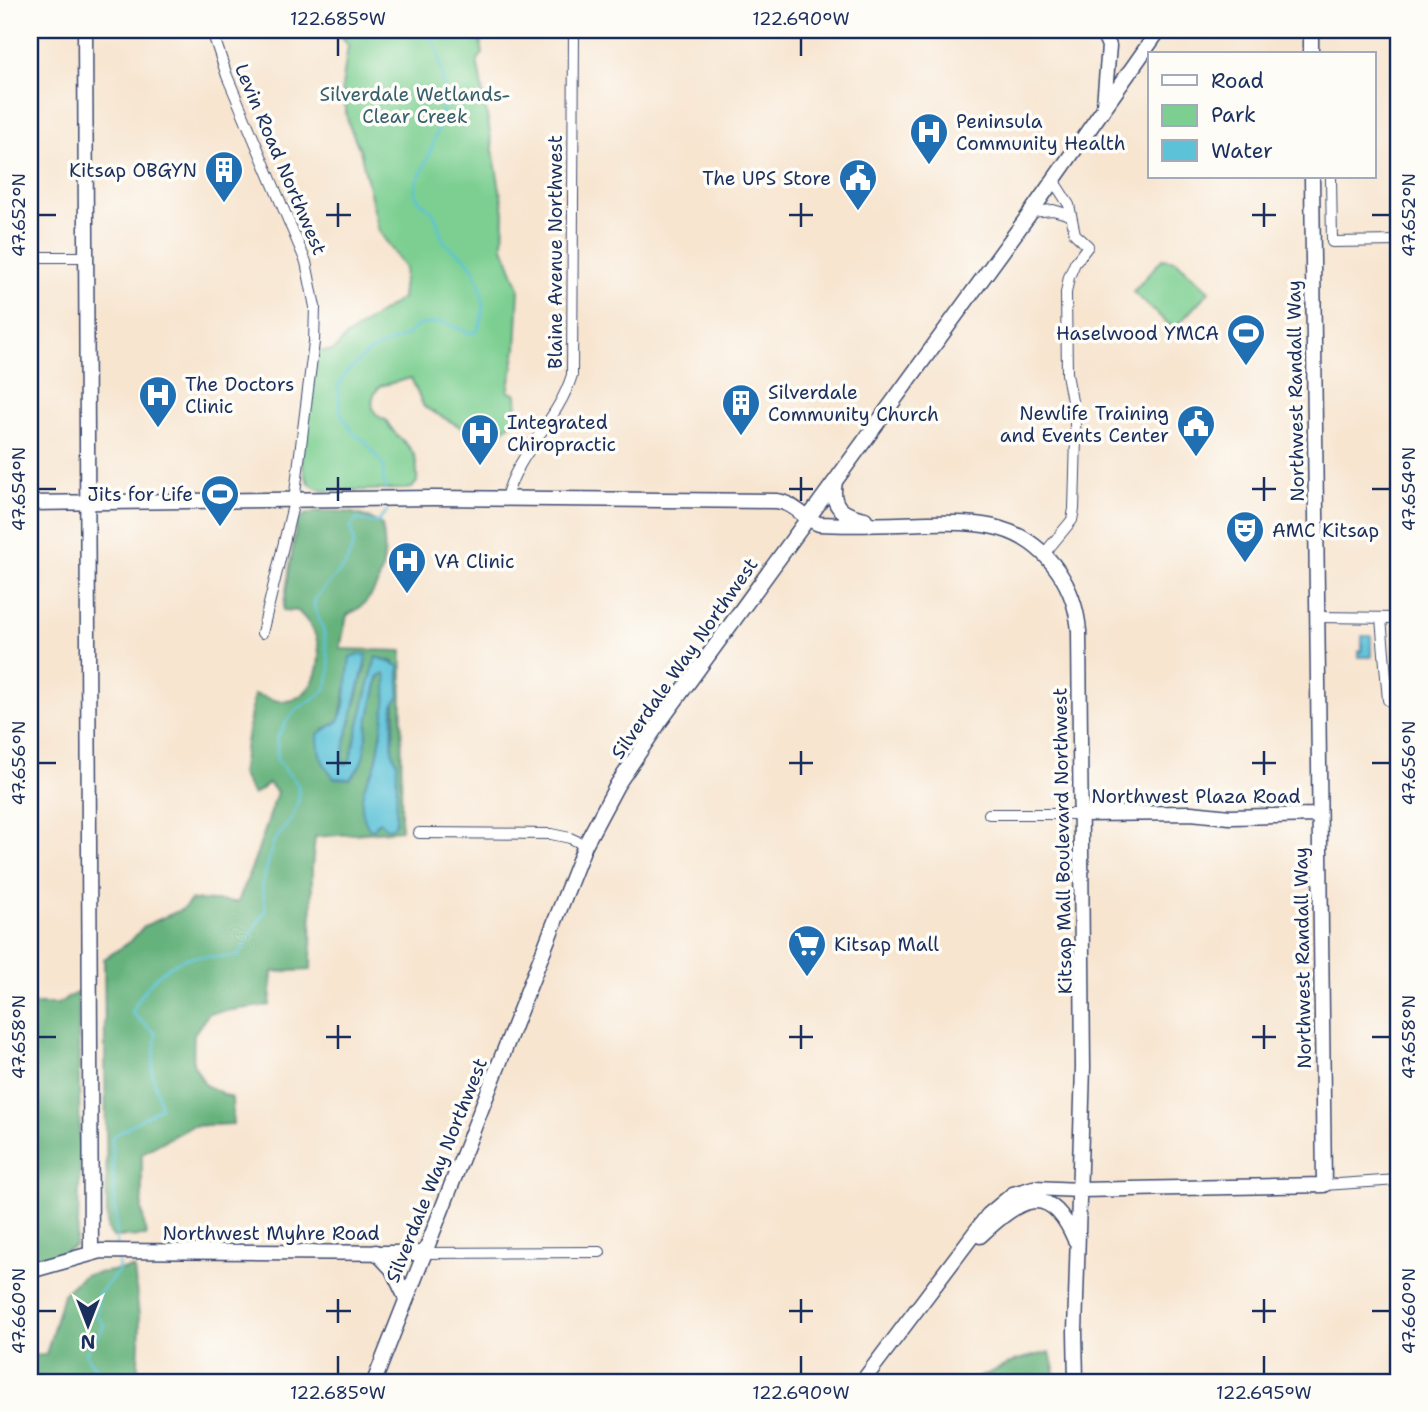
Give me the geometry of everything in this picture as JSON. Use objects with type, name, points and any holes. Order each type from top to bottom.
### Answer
[{"type":"highway","points":[[1393,1382],[1398,1381]]},
{"type":"main road","points":[[85,30],[91,1252]]},
{"type":"main road","points":[[1097,30],[1109,46],[1104,106]]},
{"type":"main road","name":"Silverdale Way Northwest","points":[[374,1382],[585,845],[617,785],[659,723],[1031,212],[1159,30]]},
{"type":"main road","points":[[1311,30],[1311,52]]},
{"type":"main road","name":"Northwest Randall Way","points":[[1312,178],[1324,1185]]},
{"type":"main road","points":[[835,481],[833,497],[846,513],[891,524]]},
{"type":"main road","points":[[30,503],[506,498],[776,500],[788,503],[808,519]]},
{"type":"main road","name":"Kitsap Mall Boulevard Northwest","points":[[808,519],[823,524],[983,524],[1018,536],[1044,554],[1067,584],[1077,615],[1083,1067],[1076,1382]]},
{"type":"main road","name":"Northwest Plaza Road","points":[[1081,814],[1191,813],[1230,817],[1320,815]]},
{"type":"main road","points":[[862,1382],[988,1215],[1013,1194],[1034,1188],[1080,1190],[1324,1185]]},
{"type":"main road","points":[[965,1246],[1011,1209],[1038,1201],[1055,1207],[1061,1213],[1078,1245]]},
{"type":"main road","name":"Northwest Myhre Road","points":[[30,1271],[57,1265],[91,1252],[111,1251],[423,1253]]},
{"type":"main road","points":[[376,1252],[392,1269],[407,1298]]},
{"type":"street","name":"Levin Road Northwest","points":[[214,30],[227,76],[294,230],[312,286],[315,330],[295,501],[262,633]]},
{"type":"street","name":"Blaine Avenue Northwest","points":[[506,498],[515,472],[559,408],[572,375],[574,30]]},
{"type":"street","points":[[1331,178],[1332,242],[1398,241]]},
{"type":"street","points":[[1044,554],[1072,520],[1075,499],[1076,438],[1067,374],[1066,293],[1075,263],[1088,246],[1075,234],[1069,205],[1053,180]]},
{"type":"street","points":[[1031,212],[1053,210],[1070,215]]},
{"type":"street","points":[[30,257],[87,257]]},
{"type":"street","points":[[1317,617],[1398,618]]},
{"type":"street","points":[[1381,618],[1388,700],[1398,705]]},
{"type":"street","name":"Northwest Plaza Road","points":[[989,814],[1081,814]]},
{"type":"street","points":[[419,833],[551,834],[566,836],[585,845]]},
{"type":"street","points":[[1324,1185],[1398,1180]]},
{"type":"street","name":"Northwest Myhre Road","points":[[423,1253],[600,1252]]},
{"type":"green space","name":"Silverdale Wetlands- Clear Creek","points":[[337,30],[472,30],[479,33],[483,54],[477,60],[504,212],[503,247],[519,288],[516,349],[508,392],[516,394],[517,409],[512,423],[493,438],[479,437],[424,407],[411,378],[380,386],[372,406],[376,414],[386,420],[412,451],[417,468],[417,482],[412,488],[323,491],[309,483],[303,465],[302,434],[313,351],[333,351],[347,336],[402,298],[405,268],[379,231],[360,150],[348,123],[342,88],[348,45]]},
{"type":"green space","points":[[1162,259],[1176,261],[1209,291],[1174,329],[1133,292]]},
{"type":"green space","points":[[316,511],[343,512],[358,514],[382,525],[384,551],[380,577],[368,599],[347,615],[340,649],[402,651],[401,830],[315,837],[311,970],[272,972],[270,1005],[209,1013],[194,1034],[193,1063],[205,1085],[232,1098],[233,1124],[191,1126],[142,1153],[142,1210],[146,1236],[112,1237],[107,1228],[104,959],[131,941],[144,926],[183,909],[191,900],[238,902],[277,792],[269,783],[253,795],[241,774],[254,694],[278,701],[292,700],[309,687],[314,679],[319,658],[312,628],[298,611],[283,610],[297,521]],"holes":[[[376,657],[394,662],[395,715],[392,751],[397,763],[382,822],[379,821],[369,777],[375,768],[384,719],[387,692],[385,674],[379,677],[362,760],[349,779],[323,730],[339,721],[346,688],[367,659],[342,755],[341,763],[347,764]]]},
{"type":"green space","points":[[78,992],[80,1158],[75,1246],[30,1262],[30,1004],[57,1004]]},
{"type":"green space","points":[[134,1268],[140,1326],[137,1382],[30,1382],[30,1356],[46,1355],[63,1294],[84,1275]]},
{"type":"green space","points":[[1050,1352],[1056,1378],[1051,1382],[970,1382],[1017,1360]]},
{"type":"water","points":[[1362,636],[1371,636],[1371,657],[1359,657],[1359,651],[1362,651]]},
{"type":"water","points":[[367,655],[342,763],[347,764],[350,760],[376,657],[399,666],[399,697],[393,705],[392,751],[397,763],[396,819],[395,825],[390,828],[379,821],[374,829],[369,828],[362,805],[363,792],[374,768],[379,748],[385,704],[385,674],[378,677],[364,753],[355,773],[349,779],[334,778],[320,753],[318,734],[339,721],[344,705],[350,657]]},
{"type":"waterway","points":[[386,489],[384,466],[364,440],[355,435],[341,414],[338,386],[346,373],[369,352],[407,335],[418,325],[442,322],[470,333],[477,331],[483,304],[480,285],[472,268],[465,258],[446,244],[434,214],[416,194],[416,183],[440,121],[444,102],[443,83],[438,53],[432,40],[424,34],[407,30]]},
{"type":"waterway","points":[[117,1246],[112,1137],[161,1107],[152,1073],[156,1034],[132,1013],[154,980],[178,962],[192,957],[238,956],[266,909],[262,887],[273,843],[292,818],[299,799],[298,785],[277,760],[277,738],[296,710],[323,692],[328,682],[330,669],[323,629],[314,607],[315,598],[345,566],[354,544],[351,527],[357,519],[377,523],[387,511]]},
{"type":"waterway","points":[[114,1382],[92,1364],[86,1354],[104,1325],[97,1316],[98,1295],[119,1270],[118,1256]]},
{"type":"place","name":"Peninsula Community Health","points":[[929,166]]},
{"type":"place","name":"Kitsap OBGYN","points":[[224,204]]},
{"type":"place","name":"The UPS Store","points":[[858,212]]},
{"type":"place","name":"Haselwood YMCA","points":[[1246,367]]},
{"type":"place","name":"The Doctors Clinic","points":[[158,429]]},
{"type":"place","name":"Silverdale Community Church","points":[[741,437]]},
{"type":"place","name":"Newlife Training and Events Center","points":[[1196,458]]},
{"type":"place","name":"Integrated Chiropractic","points":[[480,467]]},
{"type":"place","name":"Jits for Life","points":[[220,528]]},
{"type":"place","name":"AMC Kitsap","points":[[1245,564]]},
{"type":"place","name":"VA Clinic","points":[[407,595]]},
{"type":"place","name":"Kitsap Mall","points":[[807,978]]}]
